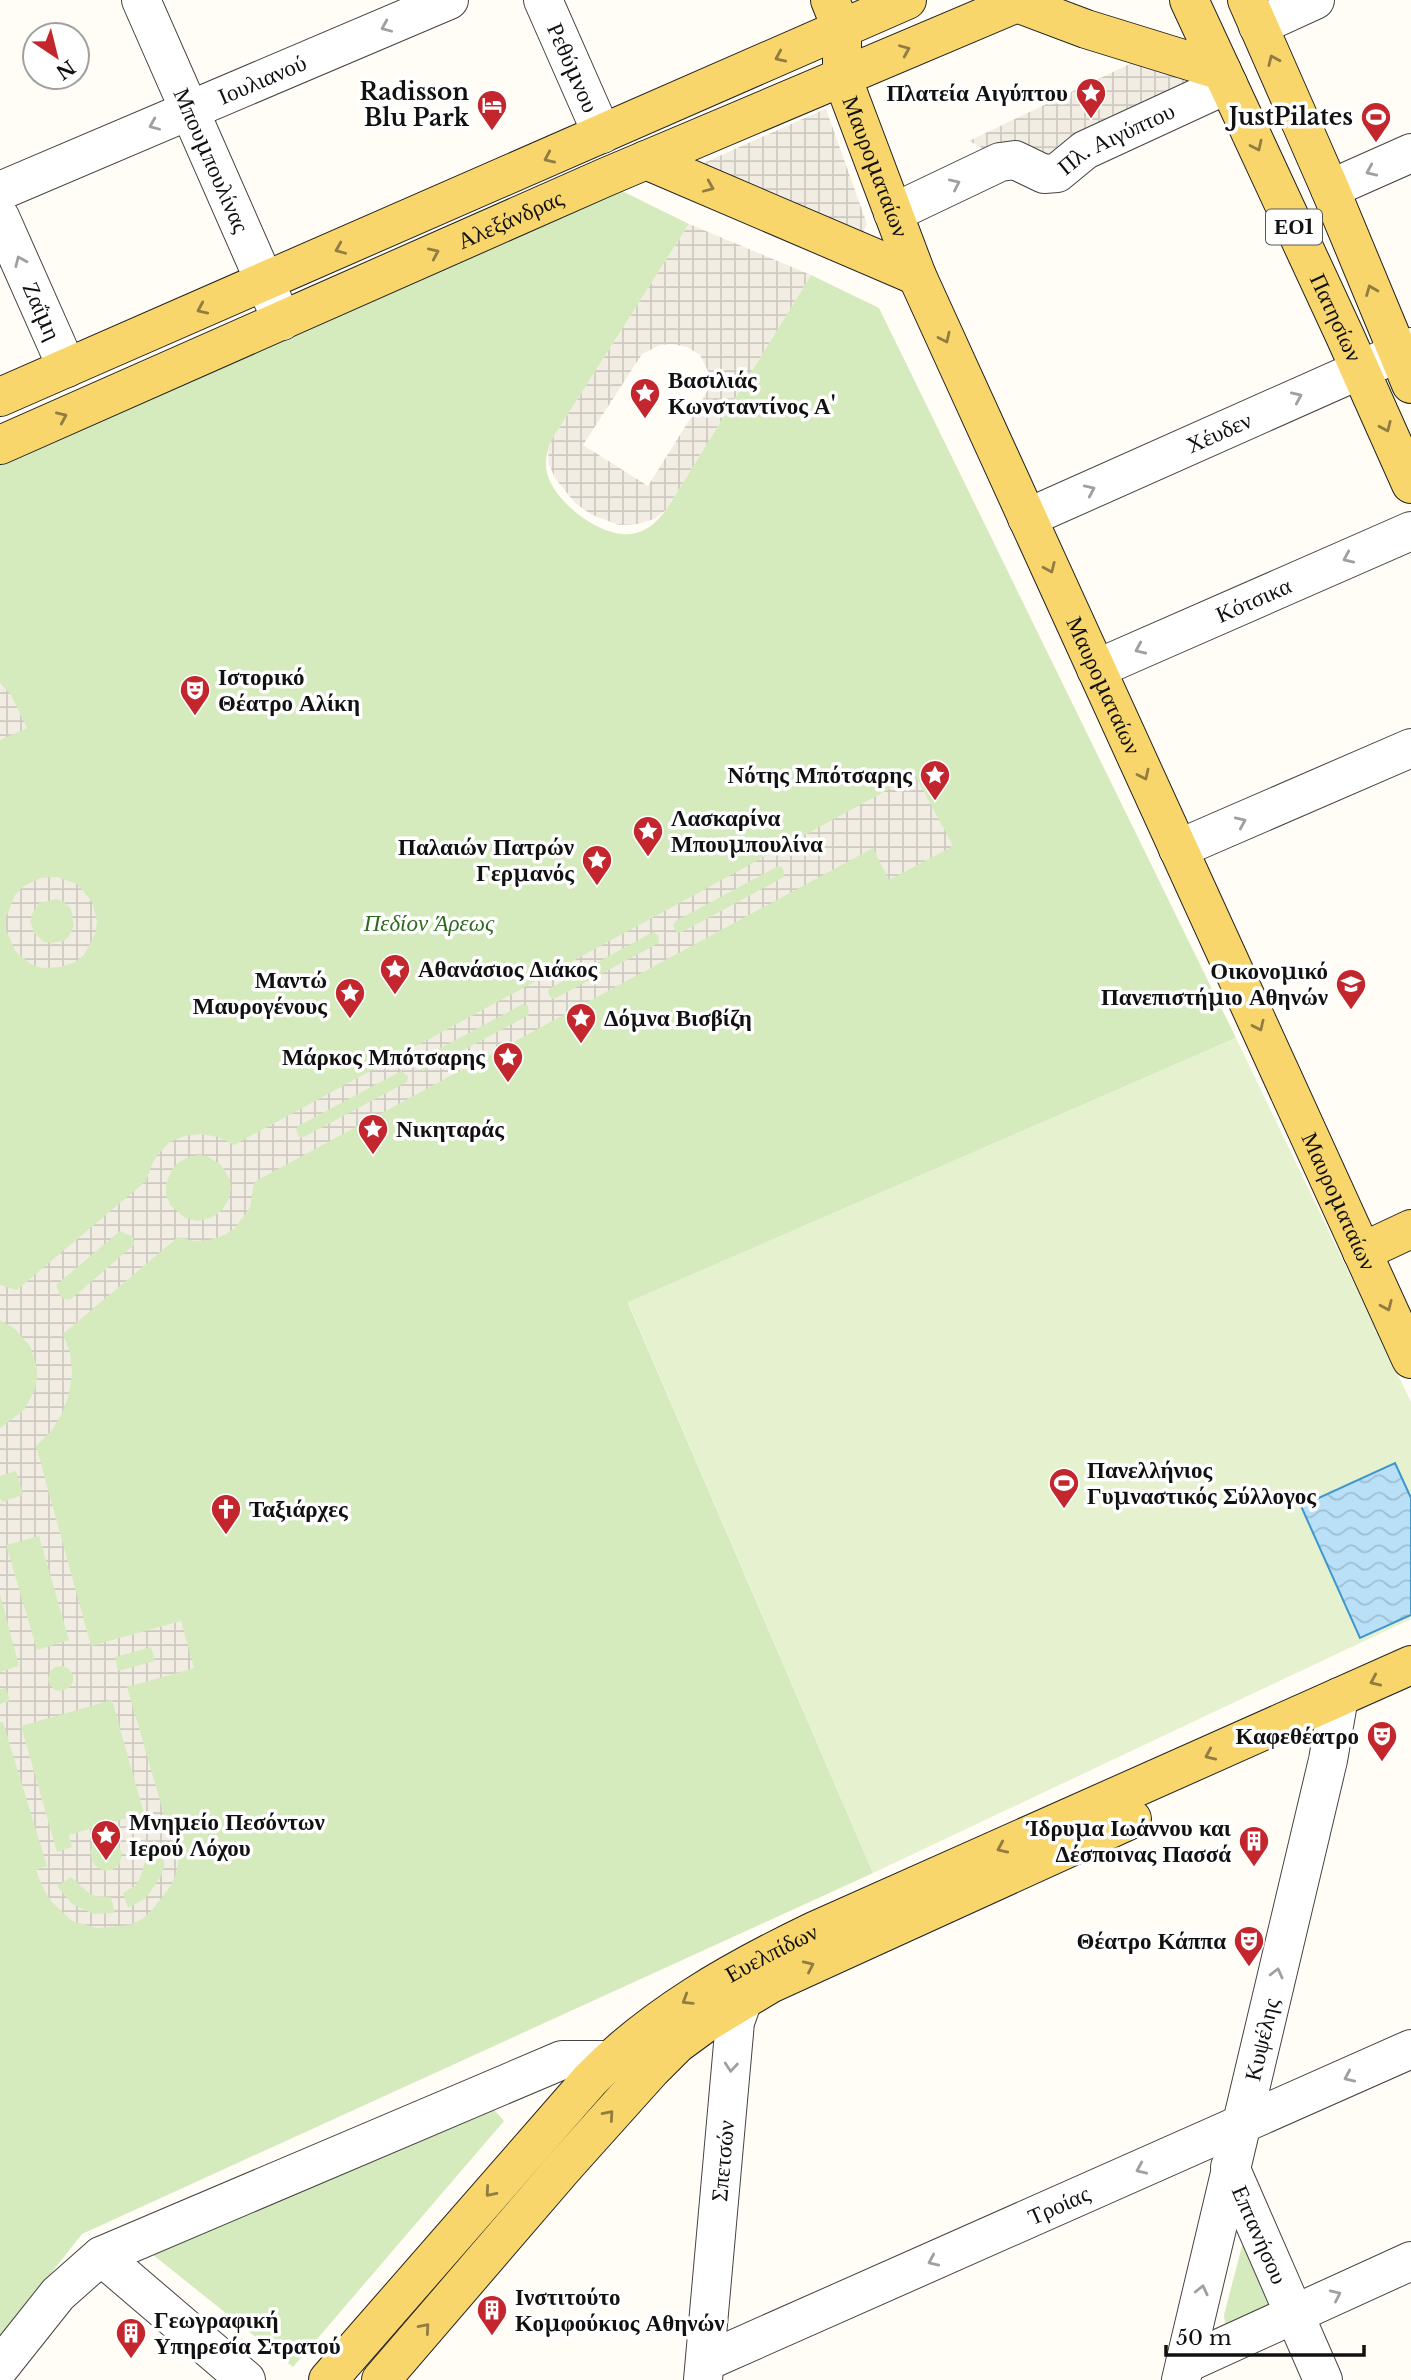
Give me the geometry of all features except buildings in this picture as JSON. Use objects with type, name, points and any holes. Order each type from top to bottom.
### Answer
[{"type":"main road","name":"Αλεξάνδρας","points":[[0,397],[602,134],[836,15],[908,0]]},
{"type":"main road","name":"Πατησίων","points":[[1189,0],[1411,484]]},
{"type":"main road","name":"Αλεξάνδρας","points":[[0,445],[646,160],[1021,1]]},
{"type":"main road","points":[[1021,1],[1086,29],[1225,77]]},
{"type":"main road","name":"Πατησίων","points":[[1252,13],[1406,362]]},
{"type":"main road","name":"Μαυροματαίων","points":[[836,15],[842,77],[917,276],[1411,1359]]},
{"type":"main road","points":[[646,160],[917,276]]},
{"type":"main road","points":[[1362,1252],[1411,1229]]},
{"type":"main road","points":[[1335,1713],[1411,1665]]},
{"type":"main road","points":[[1335,1713],[1411,1692]]},
{"type":"main road","name":"Ευελπίδων","points":[[328,2380],[535,2140],[609,2060],[667,2014],[772,1951],[1335,1713]]},
{"type":"main road","name":"Ευελπίδων","points":[[381,2380],[624,2098],[677,2044],[742,2000],[1335,1713]]},
{"type":"street","name":"Μπουμπουλίνας","points":[[141,0],[282,321]]},
{"type":"street","name":"Ιουλιανού","points":[[0,191],[449,0]]},
{"type":"street","name":"Ρεθύμνου","points":[[543,0],[602,134]]},
{"type":"street","points":[[1252,13],[1315,0]]},
{"type":"street","name":"Πλ. Αιγύπτου","points":[[893,213],[1000,162],[1015,160],[1044,174],[1057,173],[1085,149],[1225,77]]},
{"type":"street","points":[[1331,189],[1411,153]]},
{"type":"street","name":"Ζαΐμη","points":[[0,217],[67,368]]},
{"type":"street","name":"Χέυδεν","points":[[1027,518],[1360,370],[1406,362]]},
{"type":"street","name":"Κότσικα","points":[[1096,669],[1411,531]]},
{"type":"street","points":[[1178,849],[1411,748]]},
{"type":"street","name":"Κυψέλης","points":[[1183,2372],[1328,1760],[1335,1713]]},
{"type":"street","name":"Σπετσών","points":[[704,2371],[735,2022],[751,1976],[772,1951]]},
{"type":"street","name":"Τροίας","points":[[704,2371],[1411,2049]]},
{"type":"street","points":[[0,2367],[58,2294],[101,2256],[562,2060],[609,2060]]},
{"type":"street","points":[[535,2140],[564,2167]]},
{"type":"street","name":"Επτανήσου","points":[[1230,2167],[1323,2380]]},
{"type":"street","points":[[101,2256],[246,2380]]},
{"type":"street","points":[[1183,2372],[1294,2315],[1411,2261]]},
{"type":"green space","name":"Πεδίον Άρεως","points":[[616,188],[689,224],[551,441],[546,457],[546,469],[560,496],[583,518],[610,532],[624,534],[645,530],[666,510],[811,275],[879,308],[1236,1038],[628,1303],[873,1873],[82,2234],[0,2338],[0,456]]},
{"type":"green space","name":"Πανελλήνιος Γυμναστικός Σύλλογος","points":[[1236,1038],[1411,1402],[1411,1619],[873,1873],[628,1302]]},
{"type":"green space","points":[[490,2105],[504,2121],[293,2367],[147,2250]]},
{"type":"green space","points":[[1243,2242],[1272,2307],[1230,2325],[1225,2324],[1224,2315]]},
{"type":"shaded area","name":"Πλατεία Αιγύπτου","points":[[1140,59],[1204,77],[1043,181],[969,141]]},
{"type":"shaded area","points":[[826,109],[867,224],[863,232],[699,165]]},
{"type":"shaded area","points":[[689,224],[811,275],[666,510],[654,519],[638,524],[619,525],[592,515],[575,503],[555,478],[549,464],[548,449]],"holes":[[[660,345],[687,347],[700,355],[710,375],[710,387],[648,486],[583,445],[642,354]]]},
{"type":"shaded area","points":[[0,683],[11,695],[27,728],[0,740]]},
{"type":"shaded area","points":[[915,775],[953,846],[889,880],[873,848],[254,1182],[250,1207],[235,1228],[209,1240],[194,1241],[178,1237],[63,1334],[70,1353],[72,1374],[69,1394],[62,1414],[51,1431],[36,1446],[91,1646],[181,1621],[194,1668],[127,1687],[169,1832],[177,1832],[177,1870],[172,1884],[142,1919],[130,1925],[97,1928],[72,1921],[52,1902],[44,1890],[36,1870],[47,1866],[3,1722],[0,1722],[0,1704],[10,1701],[6,1688],[0,1689],[0,1672],[19,1666],[0,1594],[0,1498],[2,1502],[23,1495],[16,1471],[0,1476],[0,1428],[24,1410],[35,1390],[37,1367],[30,1346],[15,1329],[0,1320],[0,1285],[17,1290],[146,1181],[153,1162],[170,1142],[201,1134],[218,1137],[234,1145]],"holes":[[[778,866],[783,868],[784,877],[677,933],[673,925],[676,921]],[[653,932],[658,935],[659,943],[556,998],[550,997],[550,988]],[[523,1004],[528,1006],[529,1015],[422,1071],[417,1063],[420,1059]],[[401,1071],[408,1076],[407,1082],[304,1137],[300,1138],[298,1126]],[[198,1155],[207,1156],[221,1165],[230,1179],[231,1189],[222,1210],[213,1217],[197,1221],[185,1218],[170,1205],[166,1194],[166,1184],[172,1169],[179,1162]],[[120,1231],[133,1237],[134,1245],[70,1300],[61,1298],[56,1285]],[[39,1536],[69,1640],[37,1650],[6,1545]],[[151,1647],[155,1661],[118,1671],[115,1657]],[[63,1666],[73,1675],[73,1682],[69,1688],[55,1690],[48,1679],[55,1667]],[[112,1700],[147,1824],[133,1828],[130,1817],[69,1835],[72,1847],[57,1852],[21,1726]],[[105,1839],[117,1842],[122,1854],[119,1865],[104,1871],[94,1865],[90,1853],[93,1845]],[[147,1855],[164,1855],[160,1878],[146,1898],[128,1908],[123,1893],[136,1885]],[[71,1877],[89,1893],[111,1897],[115,1913],[94,1914],[72,1904],[57,1886]]]},
{"type":"shaded area","points":[[57,877],[77,884],[92,902],[97,922],[95,934],[84,955],[75,962],[60,967],[42,968],[31,964],[16,952],[6,930],[6,917],[15,895],[24,886],[41,878]],"holes":[[[56,899],[63,901],[71,909],[74,926],[64,941],[44,942],[34,933],[30,921],[32,914],[39,903]]]},
{"type":"water","points":[[1395,1463],[1411,1498],[1411,1615],[1360,1638],[1301,1506]]},
{"type":"place","name":"Πλατεία Αιγύπτου","points":[[1091,120]]},
{"type":"place","name":"Radisson Blu Park","points":[[492,132]]},
{"type":"place","name":"JustPilates","points":[[1376,144]]},
{"type":"place","name":"Βασιλιάς Κωνσταντίνος Α'","points":[[645,420]]},
{"type":"place","name":"Ιστορικό Θέατρο Αλίκη","points":[[195,717]]},
{"type":"place","name":"Νότης Μπότσαρης","points":[[935,802]]},
{"type":"place","name":"Λασκαρίνα Μπουμπουλίνα","points":[[648,858]]},
{"type":"place","name":"Παλαιών Πατρών Γερμανός","points":[[597,887]]},
{"type":"place","name":"Αθανάσιος Διάκος","points":[[395,996]]},
{"type":"place","name":"Οικονομικό Πανεπιστήμιο Αθηνών","points":[[1351,1011]]},
{"type":"place","name":"Μαντώ Μαυρογένους","points":[[350,1020]]},
{"type":"place","name":"Δόμνα Βισβίζη","points":[[581,1045]]},
{"type":"place","name":"Μάρκος Μπότσαρης","points":[[508,1084]]},
{"type":"place","name":"Νικηταράς","points":[[373,1156]]},
{"type":"place","name":"Πανελλήνιος Γυμναστικός Σύλλογος","points":[[1064,1510]]},
{"type":"place","name":"Ταξιάρχες","points":[[226,1536]]},
{"type":"place","name":"Καφεθέατρο","points":[[1382,1763]]},
{"type":"place","name":"Μνημείο Πεσόντων Ιερού Λόχου","points":[[106,1862]]},
{"type":"place","name":"Ίδρυμα Ιωάννου και Δέσποινας Πασσά","points":[[1254,1868]]},
{"type":"place","name":"Θέατρο Κάππα","points":[[1249,1968]]},
{"type":"place","name":"Ινστιτούτο Κομφούκιος Αθηνών","points":[[492,2337]]},
{"type":"place","name":"Γεωγραφική Υπηρεσία Στρατού","points":[[131,2360]]}]
